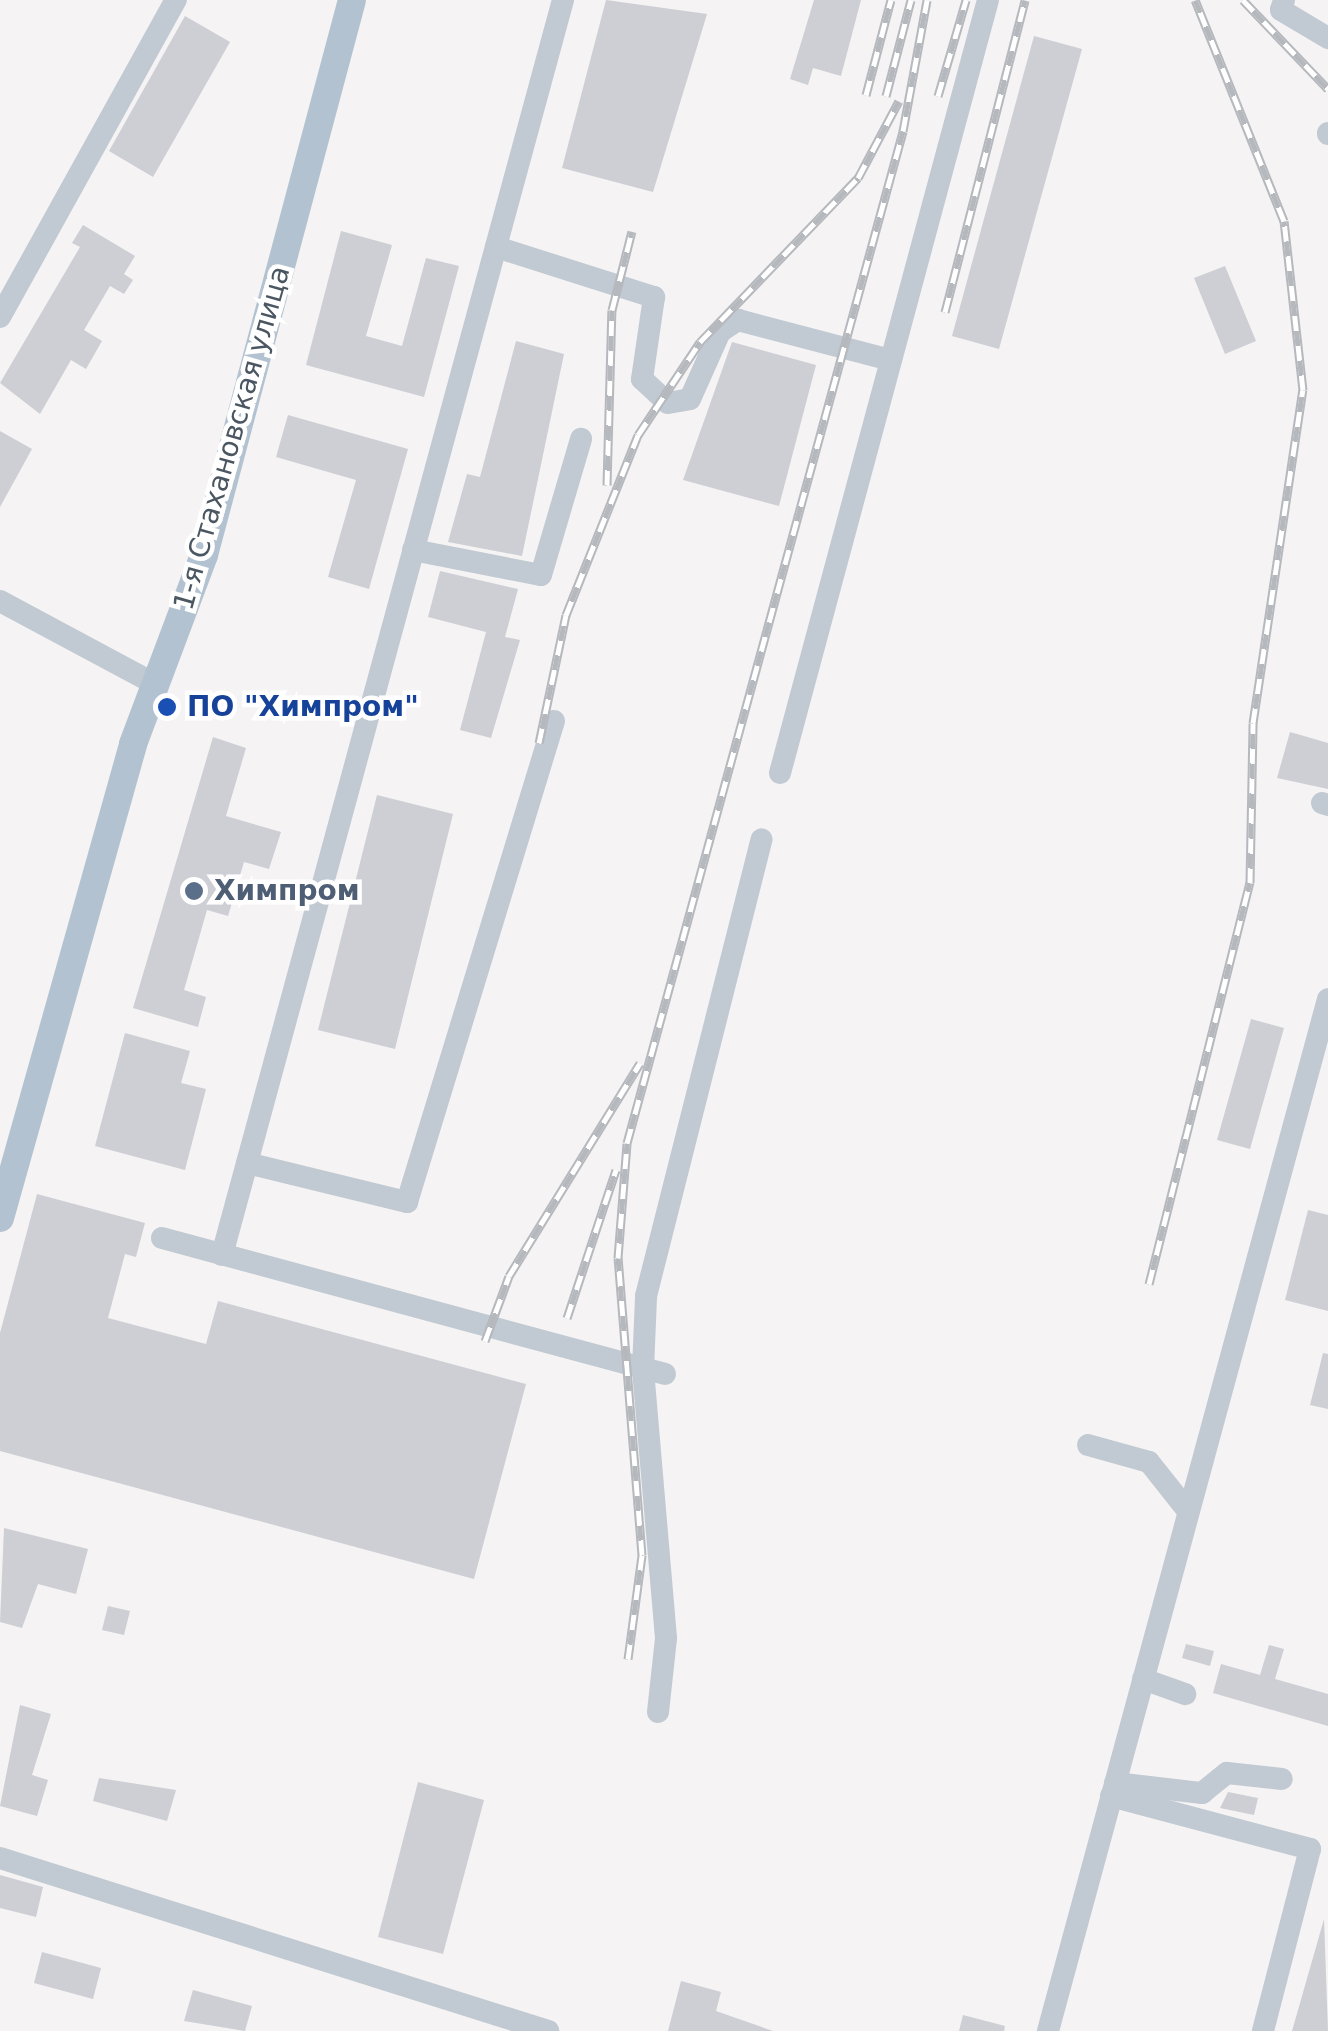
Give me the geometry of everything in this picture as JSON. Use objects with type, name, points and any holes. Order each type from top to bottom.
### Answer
[{"type":"main road","name":"1-я Стахановская улица","points":[[0,1218],[155,684],[204,555],[352,0]]},
{"type":"lane","points":[[0,317],[176,0]]},
{"type":"lane","points":[[222,1255],[563,0]]},
{"type":"lane","points":[[780,773],[988,0]]},
{"type":"lane","points":[[1278,3],[1328,38]]},
{"type":"lane","points":[[496,247],[654,297],[642,379],[668,403],[690,399],[720,332],[738,320],[892,360]]},
{"type":"lane","points":[[413,550],[541,575],[581,439]]},
{"type":"lane","points":[[0,601],[155,684]]},
{"type":"lane","points":[[247,1163],[407,1202],[554,721]]},
{"type":"lane","points":[[658,1712],[666,1638],[654,1371],[654,1255],[762,839]]},
{"type":"lane","points":[[1048,2031],[1328,999]]},
{"type":"lane","points":[[162,1238],[654,1371]]},
{"type":"lane","points":[[1088,1445],[1149,1462],[1188,1511]]},
{"type":"lane","points":[[1142,1679],[1185,1694]]},
{"type":"lane","points":[[1113,1789],[1202,1793],[1227,1773],[1282,1779]]},
{"type":"lane","points":[[1113,1789],[1310,1849],[1263,2031]]},
{"type":"lane","points":[[0,1858],[548,2031]]},
{"type":"building","points":[[606,0],[707,14],[653,192],[562,168]]},
{"type":"building","points":[[814,0],[861,0],[841,76],[813,68],[808,85],[790,79]]},
{"type":"building","points":[[185,16],[230,42],[153,177],[109,151]]},
{"type":"building","points":[[1034,36],[1082,49],[999,349],[952,336]]},
{"type":"building","points":[[83,225],[135,256],[124,274],[133,280],[124,294],[110,286],[84,330],[102,341],[86,369],[71,360],[40,414],[0,383],[80,247],[72,243]]},
{"type":"building","points":[[341,231],[392,245],[366,336],[402,346],[426,258],[459,266],[424,397],[306,365]]},
{"type":"building","points":[[1225,266],[1256,341],[1225,354],[1194,278]]},
{"type":"building","points":[[516,341],[564,354],[522,556],[448,542],[467,474],[480,477]]},
{"type":"building","points":[[732,342],[816,365],[779,506],[683,480]]},
{"type":"building","points":[[288,415],[408,449],[369,589],[328,577],[356,480],[276,457]]},
{"type":"building","points":[[0,431],[32,449],[0,507]]},
{"type":"building","points":[[440,571],[518,589],[505,637],[520,640],[491,738],[460,730],[486,632],[428,617]]},
{"type":"building","points":[[1290,732],[1328,743],[1328,789],[1277,778]]},
{"type":"building","points":[[213,737],[246,748],[226,816],[281,832],[269,869],[244,862],[228,916],[207,910],[184,990],[206,997],[198,1027],[133,1008]]},
{"type":"building","points":[[377,795],[453,814],[395,1049],[318,1030]]},
{"type":"building","points":[[1251,1019],[1284,1028],[1250,1149],[1217,1140]]},
{"type":"building","points":[[125,1033],[190,1051],[181,1083],[206,1089],[185,1170],[95,1146]]},
{"type":"building","points":[[37,1194],[145,1223],[136,1257],[125,1254],[108,1318],[206,1344],[218,1301],[526,1384],[474,1579],[0,1451],[0,1333]]},
{"type":"building","points":[[1308,1210],[1328,1215],[1328,1311],[1285,1300]]},
{"type":"building","points":[[1323,1353],[1328,1354],[1328,1409],[1310,1405]]},
{"type":"building","points":[[4,1528],[88,1549],[76,1594],[38,1584],[22,1628],[0,1622]]},
{"type":"building","points":[[108,1606],[130,1611],[124,1635],[102,1630]]},
{"type":"building","points":[[1186,1644],[1214,1651],[1210,1666],[1182,1658]]},
{"type":"building","points":[[1269,1645],[1284,1649],[1275,1679],[1328,1694],[1328,1726],[1213,1693],[1221,1664],[1260,1675]]},
{"type":"building","points":[[20,1705],[51,1714],[32,1775],[48,1780],[37,1816],[0,1806]]},
{"type":"building","points":[[99,1778],[176,1790],[167,1821],[93,1801]]},
{"type":"building","points":[[418,1782],[484,1800],[443,1954],[378,1937]]},
{"type":"building","points":[[1228,1792],[1258,1798],[1254,1815],[1220,1808]]},
{"type":"building","points":[[0,1875],[43,1887],[36,1917],[0,1908]]},
{"type":"building","points":[[1324,1919],[1328,2031],[1292,2031]]},
{"type":"building","points":[[42,1952],[101,1968],[93,1999],[34,1983]]},
{"type":"building","points":[[681,1981],[721,1992],[716,2011],[773,2031],[668,2031]]},
{"type":"building","points":[[193,1990],[252,2006],[245,2031],[184,2021]]},
{"type":"building","points":[[963,2015],[1005,2026],[1004,2031],[959,2031]]},
{"type":"railway","points":[[866,95],[891,0]]},
{"type":"railway","points":[[886,96],[911,0]]},
{"type":"railway","points":[[628,1659],[642,1555],[618,1258],[627,1143],[903,131],[927,0]]},
{"type":"railway","points":[[938,96],[966,0]]},
{"type":"railway","points":[[945,312],[1025,0]]},
{"type":"railway","points":[[1149,1284],[1250,883],[1253,723],[1303,390],[1284,221],[1195,0]]},
{"type":"railway","points":[[1243,0],[1328,89]]},
{"type":"railway","points":[[539,743],[566,615],[638,435],[700,342],[858,178],[899,101]]},
{"type":"railway","points":[[607,485],[612,310],[632,231]]},
{"type":"railway","points":[[485,1341],[509,1276],[640,1063]]},
{"type":"railway","points":[[567,1318],[616,1170]]},
{"type":"place","name":"ПО \"Химпром\"","points":[[167,707]]},
{"type":"place","name":"Химпром","points":[[194,891]]}]
